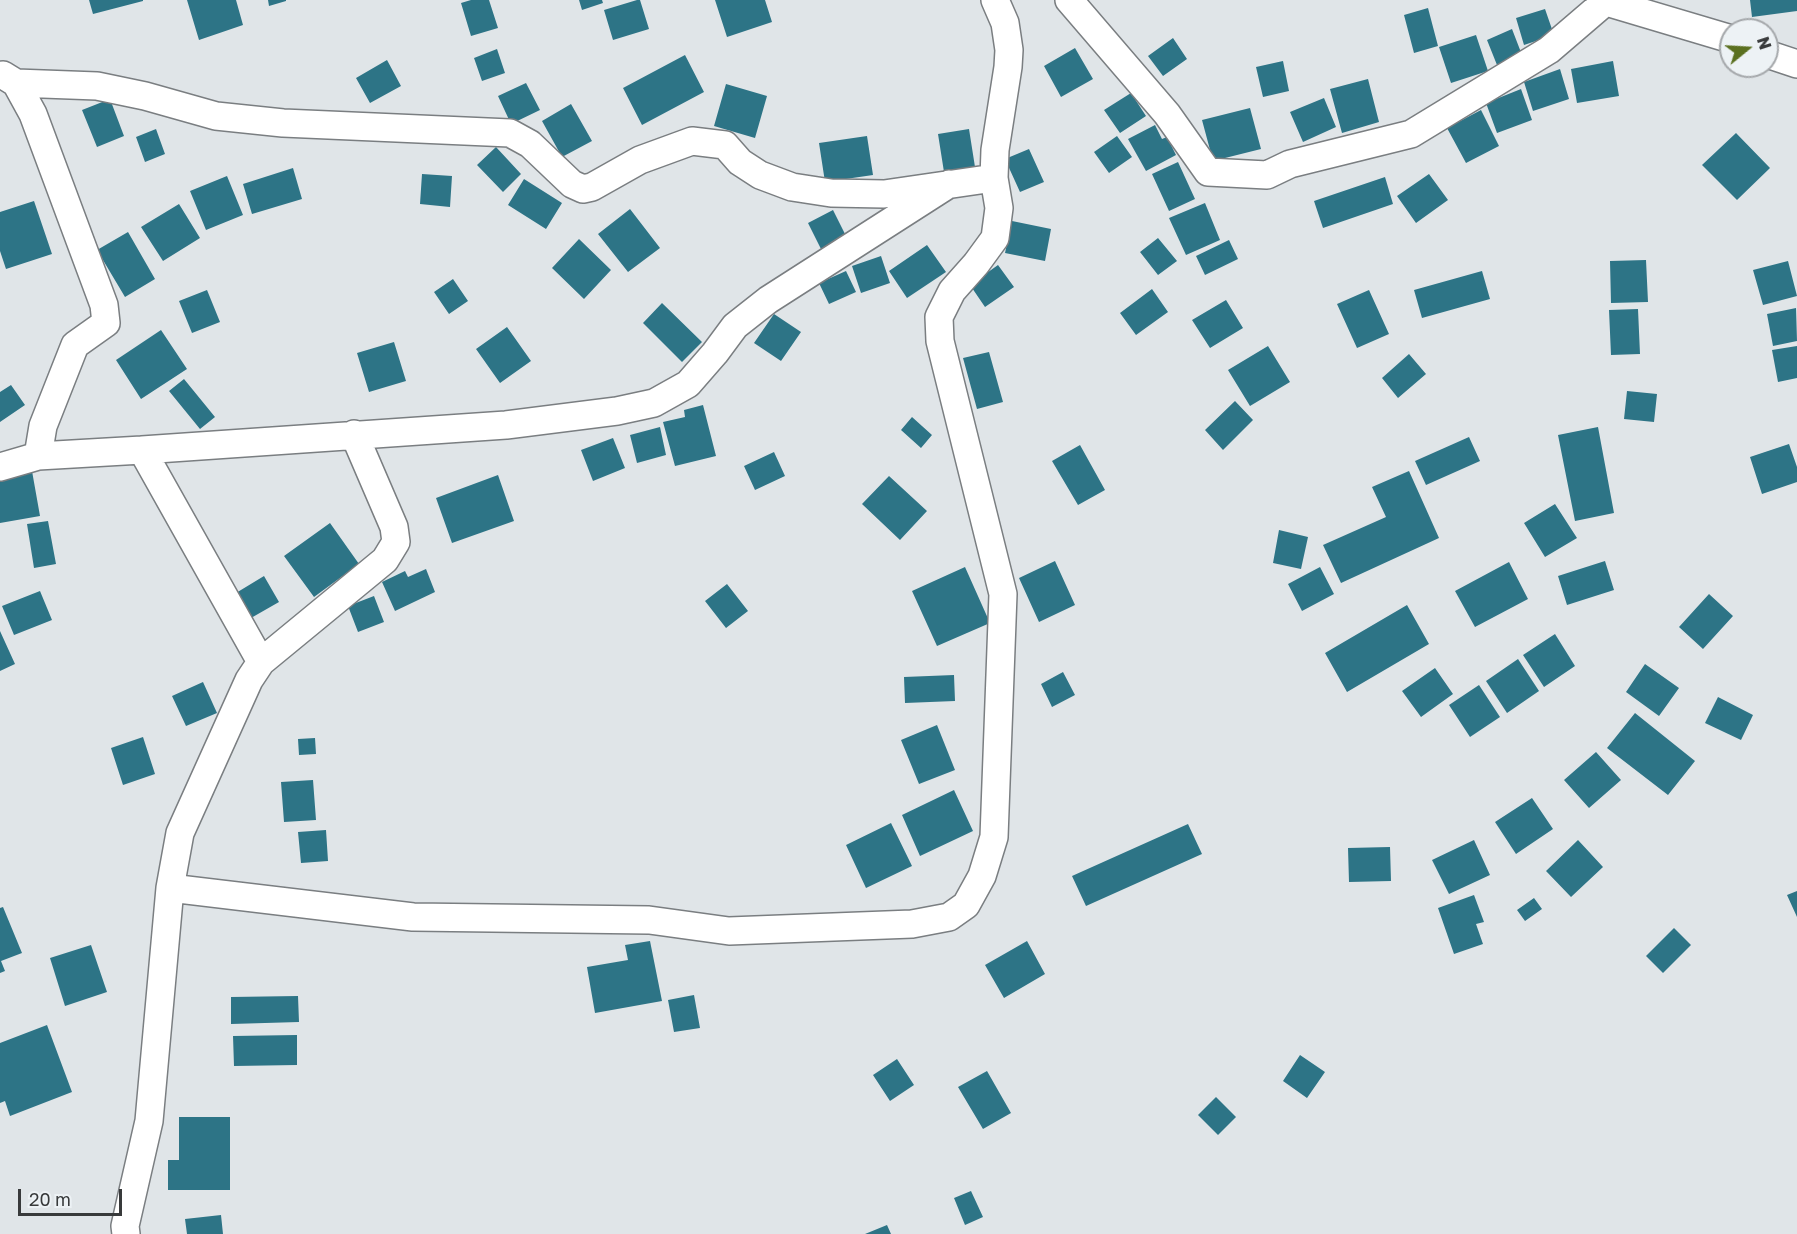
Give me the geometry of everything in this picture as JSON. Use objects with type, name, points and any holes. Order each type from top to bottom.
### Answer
[{"type":"street","points":[[170,888],[413,917],[649,920],[729,931],[912,924],[949,917],[966,905],[982,876],[994,837],[1004,594],[940,341],[939,317],[952,291],[995,238],[999,208],[994,178],[994,150],[1009,50],[1005,23],[994,0]]},
{"type":"street","points":[[1069,0],[1167,114],[1208,172],[1267,175],[1290,164],[1411,134],[1549,50],[1603,1],[1719,35]]},
{"type":"street","points":[[1779,58],[1797,64]]},
{"type":"street","points":[[8,78],[97,86],[145,96],[216,116],[283,123],[510,133],[530,144],[572,184],[583,189],[592,187],[640,160],[692,141],[725,145],[740,162],[760,175],[792,187],[831,194],[884,194],[994,178]]},
{"type":"street","points":[[8,78],[33,114],[104,305],[106,323],[75,345],[43,426],[38,456]]},
{"type":"street","points":[[0,467],[38,456],[506,425],[617,411],[654,403],[688,384],[735,326],[768,300],[950,184]]},
{"type":"street","points":[[126,1234],[125,1226],[148,1121],[170,888],[180,833],[249,680],[261,662],[385,560],[396,542],[394,527],[354,434]]},
{"type":"street","points":[[142,450],[261,662]]},
{"type":"building","points":[[89,0],[143,0],[143,1],[93,14]]},
{"type":"building","points":[[187,0],[236,0],[243,25],[199,40]]},
{"type":"building","points":[[268,0],[286,0],[286,1],[269,6]]},
{"type":"building","points":[[471,0],[489,0],[498,28],[471,36],[461,3]]},
{"type":"building","points":[[579,0],[602,0],[603,3],[582,10]]},
{"type":"building","points":[[640,0],[649,29],[613,40],[604,10]]},
{"type":"building","points":[[715,0],[765,0],[772,22],[727,37]]},
{"type":"building","points":[[1750,0],[1797,0],[1797,11],[1752,17]]},
{"type":"building","points":[[1428,8],[1438,46],[1414,53],[1404,15]]},
{"type":"building","points":[[1545,9],[1554,35],[1524,45],[1516,18]]},
{"type":"building","points":[[1512,29],[1522,55],[1497,65],[1487,40]]},
{"type":"building","points":[[1476,35],[1488,71],[1451,83],[1439,47]]},
{"type":"building","points":[[1173,38],[1187,59],[1163,76],[1148,56]]},
{"type":"building","points":[[1075,48],[1093,79],[1061,97],[1044,66]]},
{"type":"building","points":[[497,49],[505,73],[482,81],[474,58]]},
{"type":"building","points":[[685,55],[704,92],[642,125],[623,88]]},
{"type":"building","points":[[387,60],[401,86],[370,103],[356,78]]},
{"type":"building","points":[[1283,61],[1289,91],[1263,97],[1256,67]]},
{"type":"building","points":[[1613,61],[1619,96],[1577,103],[1571,69]]},
{"type":"building","points":[[1560,69],[1569,99],[1533,111],[1524,82]]},
{"type":"building","points":[[1368,79],[1379,122],[1342,133],[1330,89]]},
{"type":"building","points":[[526,83],[540,110],[511,124],[498,96]]},
{"type":"building","points":[[726,84],[767,96],[755,138],[714,126]]},
{"type":"building","points":[[1521,89],[1532,120],[1497,133],[1486,103]]},
{"type":"building","points":[[1131,93],[1146,116],[1120,133],[1104,110]]},
{"type":"building","points":[[1324,98],[1336,127],[1303,142],[1290,112]]},
{"type":"building","points":[[110,99],[124,136],[97,147],[82,110]]},
{"type":"building","points":[[571,104],[592,141],[562,157],[542,121]]},
{"type":"building","points":[[1250,108],[1261,149],[1213,161],[1202,120]]},
{"type":"building","points":[[1481,110],[1499,146],[1466,163],[1447,128]]},
{"type":"building","points":[[1155,125],[1162,139],[1167,137],[1176,155],[1146,171],[1128,139]]},
{"type":"building","points":[[156,129],[165,154],[145,162],[136,137]]},
{"type":"building","points":[[969,129],[975,167],[944,172],[938,134]]},
{"type":"building","points":[[1736,133],[1770,168],[1737,200],[1702,165]]},
{"type":"building","points":[[867,136],[873,175],[825,182],[819,143]]},
{"type":"building","points":[[1117,136],[1132,157],[1109,173],[1094,152]]},
{"type":"building","points":[[496,147],[521,174],[503,192],[477,165]]},
{"type":"building","points":[[1029,149],[1044,182],[1020,192],[1005,159]]},
{"type":"building","points":[[1178,162],[1195,199],[1169,211],[1152,174]]},
{"type":"building","points":[[293,168],[302,199],[252,214],[243,184]]},
{"type":"building","points":[[422,174],[452,176],[450,207],[420,204]]},
{"type":"building","points":[[1429,174],[1448,200],[1416,223],[1397,196]]},
{"type":"building","points":[[227,176],[243,215],[206,230],[190,191]]},
{"type":"building","points":[[1385,177],[1393,204],[1323,228],[1314,201]]},
{"type":"building","points":[[524,179],[562,203],[546,229],[508,205]]},
{"type":"building","points":[[34,201],[52,254],[6,269],[0,251],[0,212]]},
{"type":"building","points":[[1205,203],[1220,240],[1186,255],[1169,218]]},
{"type":"building","points":[[179,204],[200,238],[163,261],[141,227]]},
{"type":"building","points":[[630,209],[660,248],[628,272],[598,234]]},
{"type":"building","points":[[833,210],[846,236],[821,249],[808,223]]},
{"type":"building","points":[[1012,221],[1051,229],[1045,261],[1005,253]]},
{"type":"building","points":[[128,232],[155,279],[125,297],[97,250]]},
{"type":"building","points":[[1158,238],[1177,261],[1158,275],[1140,252]]},
{"type":"building","points":[[579,239],[611,270],[584,299],[552,268]]},
{"type":"building","points":[[1229,240],[1238,259],[1205,275],[1196,256]]},
{"type":"building","points":[[927,245],[946,272],[907,298],[889,271]]},
{"type":"building","points":[[881,256],[890,283],[861,293],[852,266]]},
{"type":"building","points":[[1646,260],[1648,302],[1611,303],[1610,261]]},
{"type":"building","points":[[1788,261],[1797,296],[1763,305],[1753,270]]},
{"type":"building","points":[[998,265],[1014,287],[985,307],[970,285]]},
{"type":"building","points":[[846,271],[856,292],[829,304],[819,283]]},
{"type":"building","points":[[1482,271],[1490,299],[1422,318],[1414,290]]},
{"type":"building","points":[[453,279],[468,301],[449,314],[434,292]]},
{"type":"building","points":[[1152,289],[1168,312],[1136,335],[1120,313]]},
{"type":"building","points":[[207,290],[220,322],[192,333],[179,301]]},
{"type":"building","points":[[1369,290],[1389,334],[1357,348],[1337,304]]},
{"type":"building","points":[[1226,300],[1243,328],[1210,348],[1192,320]]},
{"type":"building","points":[[662,303],[702,342],[682,362],[643,323]]},
{"type":"building","points":[[1796,308],[1797,341],[1773,346],[1767,314]]},
{"type":"building","points":[[1638,309],[1640,354],[1611,355],[1609,310]]},
{"type":"building","points":[[774,314],[801,332],[781,361],[754,343]]},
{"type":"building","points":[[507,327],[531,361],[500,383],[476,349]]},
{"type":"building","points":[[161,330],[187,369],[141,399],[116,360]]},
{"type":"building","points":[[394,342],[406,381],[369,392],[357,353]]},
{"type":"building","points":[[1268,346],[1290,382],[1250,406],[1228,370]]},
{"type":"building","points":[[1797,346],[1797,378],[1778,382],[1772,350]]},
{"type":"building","points":[[989,352],[1003,402],[977,409],[963,358]]},
{"type":"building","points":[[1409,354],[1426,374],[1398,398],[1382,378]]},
{"type":"building","points":[[184,379],[215,417],[200,429],[169,391]]},
{"type":"building","points":[[11,385],[25,405],[0,422],[0,392]]},
{"type":"building","points":[[1627,391],[1657,394],[1654,422],[1624,419]]},
{"type":"building","points":[[1235,401],[1253,420],[1223,450],[1205,430]]},
{"type":"building","points":[[703,405],[716,456],[675,466],[663,422],[685,417],[684,410]]},
{"type":"building","points":[[912,417],[932,435],[921,448],[901,430]]},
{"type":"building","points":[[660,427],[666,455],[637,463],[630,435]]},
{"type":"building","points":[[1598,427],[1614,513],[1575,521],[1558,435]]},
{"type":"building","points":[[1469,437],[1480,461],[1426,485],[1415,461]]},
{"type":"building","points":[[613,438],[625,468],[593,481],[581,450]]},
{"type":"building","points":[[1789,444],[1797,467],[1797,482],[1762,494],[1750,457]]},
{"type":"building","points":[[1080,445],[1105,490],[1078,505],[1052,461]]},
{"type":"building","points":[[774,452],[785,476],[755,490],[744,466]]},
{"type":"building","points":[[32,471],[40,516],[0,523],[0,477]]},
{"type":"building","points":[[1409,471],[1439,538],[1341,583],[1323,545],[1386,517],[1372,487]]},
{"type":"building","points":[[498,475],[514,521],[452,543],[436,498]]},
{"type":"building","points":[[889,476],[927,511],[900,540],[862,504]]},
{"type":"building","points":[[1555,504],[1577,538],[1545,557],[1524,523]]},
{"type":"building","points":[[48,521],[56,564],[34,568],[27,524]]},
{"type":"building","points":[[330,523],[359,564],[314,597],[284,556]]},
{"type":"building","points":[[1279,530],[1308,537],[1301,569],[1273,563]]},
{"type":"building","points":[[1055,561],[1075,605],[1039,622],[1019,578]]},
{"type":"building","points":[[1605,561],[1614,590],[1567,605],[1558,576]]},
{"type":"building","points":[[1509,562],[1528,599],[1475,627],[1455,591]]},
{"type":"building","points":[[965,567],[990,623],[937,646],[912,591]]},
{"type":"building","points":[[1320,567],[1334,594],[1302,611],[1288,584]]},
{"type":"building","points":[[426,569],[435,592],[395,611],[382,582],[405,571],[408,577]]},
{"type":"building","points":[[264,576],[279,602],[251,618],[236,593]]},
{"type":"building","points":[[727,584],[748,611],[726,628],[705,601]]},
{"type":"building","points":[[40,591],[52,620],[14,635],[2,606]]},
{"type":"building","points":[[1709,594],[1733,616],[1703,649],[1679,627]]},
{"type":"building","points":[[374,596],[384,622],[358,632],[348,606]]},
{"type":"building","points":[[1407,605],[1429,644],[1347,692],[1325,653]]},
{"type":"building","points":[[0,631],[15,664],[0,671]]},
{"type":"building","points":[[1555,634],[1575,666],[1544,687],[1523,655]]},
{"type":"building","points":[[1518,659],[1539,691],[1507,713],[1486,681]]},
{"type":"building","points":[[1645,664],[1679,688],[1659,716],[1626,692]]},
{"type":"building","points":[[1435,668],[1453,694],[1421,717],[1402,691]]},
{"type":"building","points":[[1063,672],[1075,695],[1052,707],[1041,684]]},
{"type":"building","points":[[954,675],[955,701],[905,703],[904,677]]},
{"type":"building","points":[[203,682],[217,713],[186,726],[172,696]]},
{"type":"building","points":[[1479,685],[1500,717],[1470,737],[1449,705]]},
{"type":"building","points":[[1718,697],[1753,715],[1741,740],[1705,723]]},
{"type":"building","points":[[1635,713],[1695,761],[1668,795],[1607,748]]},
{"type":"building","points":[[937,725],[955,770],[919,784],[901,740]]},
{"type":"building","points":[[143,737],[155,774],[123,785],[111,748]]},
{"type":"building","points":[[315,738],[316,754],[299,755],[298,739]]},
{"type":"building","points":[[1596,752],[1621,780],[1589,808],[1564,780]]},
{"type":"building","points":[[313,780],[316,820],[284,822],[281,782]]},
{"type":"building","points":[[954,790],[973,831],[920,856],[902,815]]},
{"type":"building","points":[[1532,798],[1553,829],[1516,854],[1495,822]]},
{"type":"building","points":[[891,823],[912,866],[866,888],[846,845]]},
{"type":"building","points":[[1188,824],[1202,854],[1086,906],[1072,876]]},
{"type":"building","points":[[326,830],[328,861],[301,863],[298,832]]},
{"type":"building","points":[[1474,840],[1490,875],[1449,894],[1432,860]]},
{"type":"building","points":[[1578,840],[1603,867],[1571,897],[1546,871]]},
{"type":"building","points":[[1390,847],[1391,881],[1349,882],[1348,848]]},
{"type":"building","points":[[1797,891],[1797,917],[1787,895]]},
{"type":"building","points":[[1474,895],[1484,922],[1476,924],[1483,944],[1454,954],[1438,908]]},
{"type":"building","points":[[1534,898],[1542,909],[1525,921],[1517,910]]},
{"type":"building","points":[[3,907],[22,953],[1,961],[5,971],[0,973],[0,908]]},
{"type":"building","points":[[1674,928],[1691,945],[1663,973],[1646,956]]},
{"type":"building","points":[[650,941],[662,1001],[595,1013],[587,967],[628,960],[625,945]]},
{"type":"building","points":[[1027,941],[1045,974],[1004,998],[985,965]]},
{"type":"building","points":[[91,945],[107,992],[65,1006],[50,958]]},
{"type":"building","points":[[694,995],[700,1028],[674,1032],[668,1000]]},
{"type":"building","points":[[298,996],[299,1022],[231,1024],[231,997]]},
{"type":"building","points":[[47,1025],[72,1092],[10,1116],[5,1101],[0,1103],[0,1043]]},
{"type":"building","points":[[297,1035],[297,1065],[234,1066],[233,1036]]},
{"type":"building","points":[[1300,1055],[1325,1072],[1307,1098],[1283,1081]]},
{"type":"building","points":[[897,1059],[914,1085],[890,1101],[873,1075]]},
{"type":"building","points":[[987,1071],[1011,1113],[983,1129],[958,1087]]},
{"type":"building","points":[[1216,1097],[1236,1117],[1218,1135],[1198,1115]]},
{"type":"building","points":[[179,1117],[230,1117],[230,1190],[168,1190],[168,1160],[179,1160]]},
{"type":"building","points":[[971,1191],[983,1217],[965,1225],[954,1198]]},
{"type":"building","points":[[221,1215],[223,1234],[187,1234],[185,1219]]},
{"type":"building","points":[[887,1225],[891,1234],[865,1234]]}]
